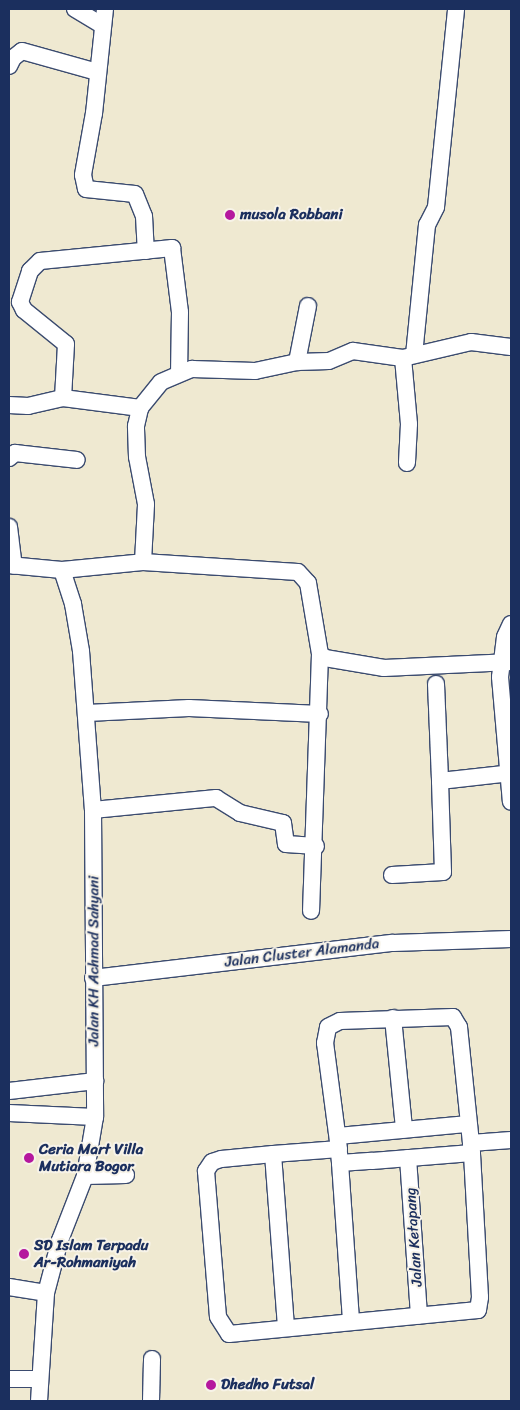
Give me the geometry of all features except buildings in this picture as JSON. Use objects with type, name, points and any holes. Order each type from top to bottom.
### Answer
[{"type":"street","points":[[75,9],[102,26]]},
{"type":"street","points":[[105,9],[94,113],[83,174],[86,189],[135,194],[144,216],[146,251]]},
{"type":"street","points":[[407,464],[409,424],[408,357],[427,225],[436,207],[456,9]]},
{"type":"street","points":[[9,66],[13,58],[22,51],[97,72]]},
{"type":"street","points":[[63,398],[66,344],[24,310],[20,302],[30,271],[40,261],[172,248],[180,312],[179,373]]},
{"type":"street","points":[[297,362],[308,306]]},
{"type":"street","points":[[143,562],[146,504],[135,438],[140,408],[161,382],[179,373],[214,368],[255,371],[297,362],[329,361],[353,351],[408,357],[471,342],[511,347]]},
{"type":"street","points":[[9,405],[28,406],[63,398],[140,408]]},
{"type":"street","points":[[9,458],[15,453],[77,460]]},
{"type":"street","points":[[9,527],[11,566],[62,570],[143,562],[298,572],[308,583],[320,654],[316,846],[311,911]]},
{"type":"street","name":"Jalan KH Achmad Sahyani","points":[[39,1401],[46,1293],[60,1240],[85,1176],[95,1117],[93,810],[87,713],[73,604],[62,570]]},
{"type":"street","points":[[511,624],[505,637],[507,662],[500,697],[510,773],[511,802]]},
{"type":"street","points":[[320,654],[325,658],[384,668],[507,662]]},
{"type":"street","points":[[392,875],[443,872],[436,684]]},
{"type":"street","points":[[87,713],[189,708],[320,714]]},
{"type":"street","points":[[440,781],[510,773]]},
{"type":"street","points":[[93,810],[216,798],[240,813],[283,823],[286,844],[316,846]]},
{"type":"street","name":"Jalan Cluster Alamanda","points":[[93,978],[427,940],[511,939]]},
{"type":"street","points":[[351,1321],[339,1149],[325,1043],[328,1027],[340,1021],[445,1015],[458,1020],[471,1148],[480,1304],[472,1313],[286,1326],[230,1334],[223,1328],[218,1317],[206,1171],[212,1162],[273,1154],[339,1149],[408,1158],[471,1148],[511,1140]]},
{"type":"street","points":[[393,1018],[404,1129]]},
{"type":"street","points":[[9,1092],[95,1081]]},
{"type":"street","points":[[9,1113],[95,1117]]},
{"type":"street","points":[[339,1149],[404,1129],[468,1124]]},
{"type":"street","points":[[273,1154],[286,1326]]},
{"type":"street","name":"Jalan Ketapang","points":[[408,1158],[419,1316]]},
{"type":"street","points":[[85,1176],[126,1175]]},
{"type":"street","points":[[9,1287],[46,1293]]},
{"type":"street","points":[[151,1401],[152,1358]]},
{"type":"street","points":[[9,1379],[39,1379]]},
{"type":"place","name":"musola Robbani","points":[[230,215]]},
{"type":"place","name":"Ceria Mart Villa Mutiara Bogor","points":[[29,1158]]},
{"type":"place","name":"SD Islam Terpadu Ar-Rohmaniyah","points":[[24,1254]]},
{"type":"place","name":"Dhedho Futsal","points":[[211,1385]]}]
